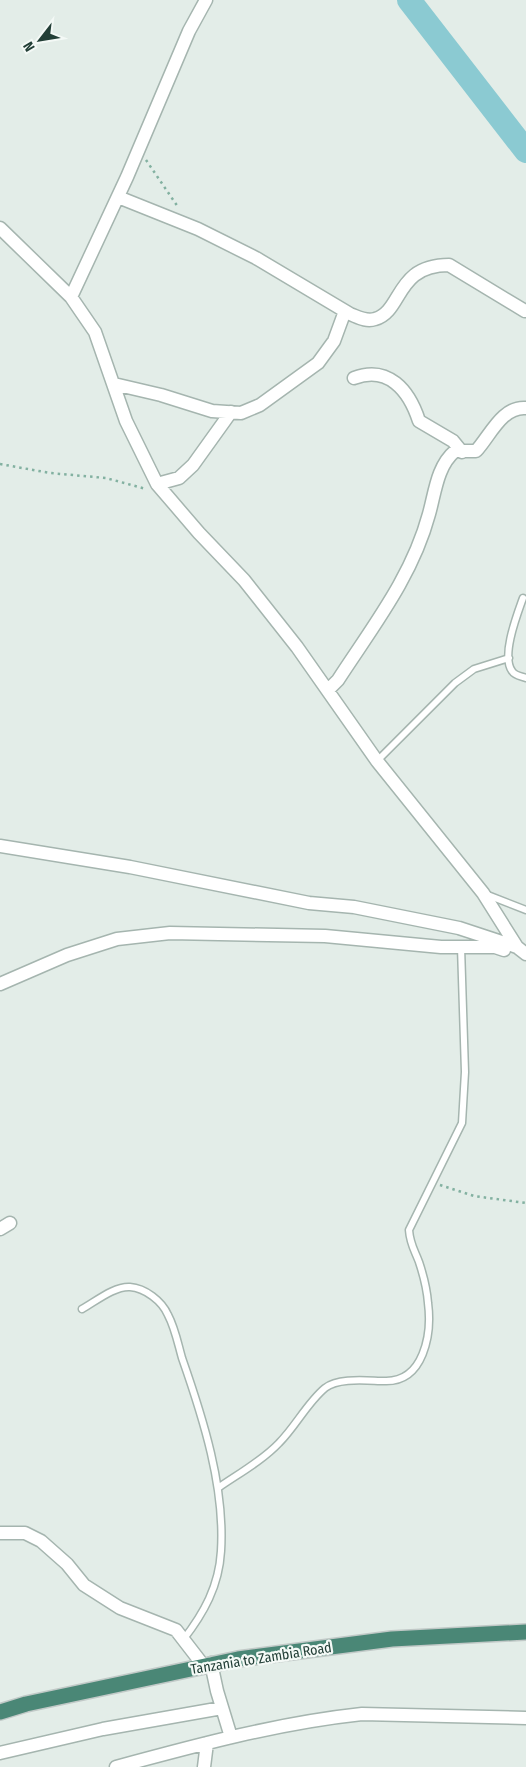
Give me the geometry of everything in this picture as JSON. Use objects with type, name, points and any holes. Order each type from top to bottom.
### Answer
[{"type":"highway","name":"Tanzania to Zambia Road","points":[[0,1712],[26,1704],[207,1664],[392,1640],[526,1632]]},
{"type":"street","points":[[71,297],[118,198],[189,31],[206,0]]},
{"type":"street","points":[[118,198],[198,229],[256,258],[365,320],[375,320],[388,310],[398,293],[416,274],[435,265],[449,265],[525,312]]},
{"type":"street","points":[[0,228],[71,297],[95,332],[126,421],[160,487],[199,533],[244,580],[328,690],[377,762],[483,893],[523,952]]},
{"type":"street","points":[[114,384],[161,395],[212,411],[241,413],[260,405],[318,363],[334,341],[345,310]]},
{"type":"street","points":[[354,378],[375,373],[386,376],[407,394],[414,404],[419,421],[453,441],[462,452]]},
{"type":"street","points":[[328,690],[338,680],[401,585],[412,564],[425,529],[443,464],[455,452],[476,451],[506,414],[516,409],[526,408]]},
{"type":"street","points":[[160,487],[179,478],[193,465],[231,412]]},
{"type":"street","points":[[0,846],[459,928],[523,952]]},
{"type":"street","points":[[0,984],[66,955],[117,939],[170,933],[325,936],[441,947],[495,947],[523,952]]},
{"type":"street","points":[[0,1533],[25,1534],[41,1541],[66,1564],[84,1585],[120,1608],[176,1630],[183,1640],[207,1664],[231,1737]]},
{"type":"street","points":[[0,1753],[103,1728],[222,1708]]},
{"type":"street","points":[[116,1767],[207,1742],[289,1724],[362,1714],[526,1718]]},
{"type":"street","points":[[204,1767],[207,1742]]},
{"type":"lane","points":[[523,598],[514,624],[509,658],[510,670],[515,675],[526,678]]},
{"type":"lane","points":[[377,762],[455,683],[474,669],[509,658]]},
{"type":"lane","points":[[483,893],[526,910]]},
{"type":"lane","points":[[218,1488],[260,1460],[279,1443],[327,1386],[344,1382],[395,1382],[411,1373],[420,1362],[426,1348],[428,1303],[419,1262],[410,1246],[409,1230],[462,1123],[465,1072],[461,947]]},
{"type":"lane","points":[[82,1309],[113,1292],[128,1287],[141,1290],[155,1298],[168,1314],[202,1415],[218,1488],[221,1550],[218,1575],[210,1601],[183,1640]]},
{"type":"path","points":[[139,148],[177,204],[178,208],[172,220]]},
{"type":"path","points":[[0,464],[50,473],[106,478],[140,489],[160,487]]},
{"type":"path","points":[[432,1183],[474,1196],[526,1203]]},
{"type":"waterway","points":[[409,0],[526,151]]}]
